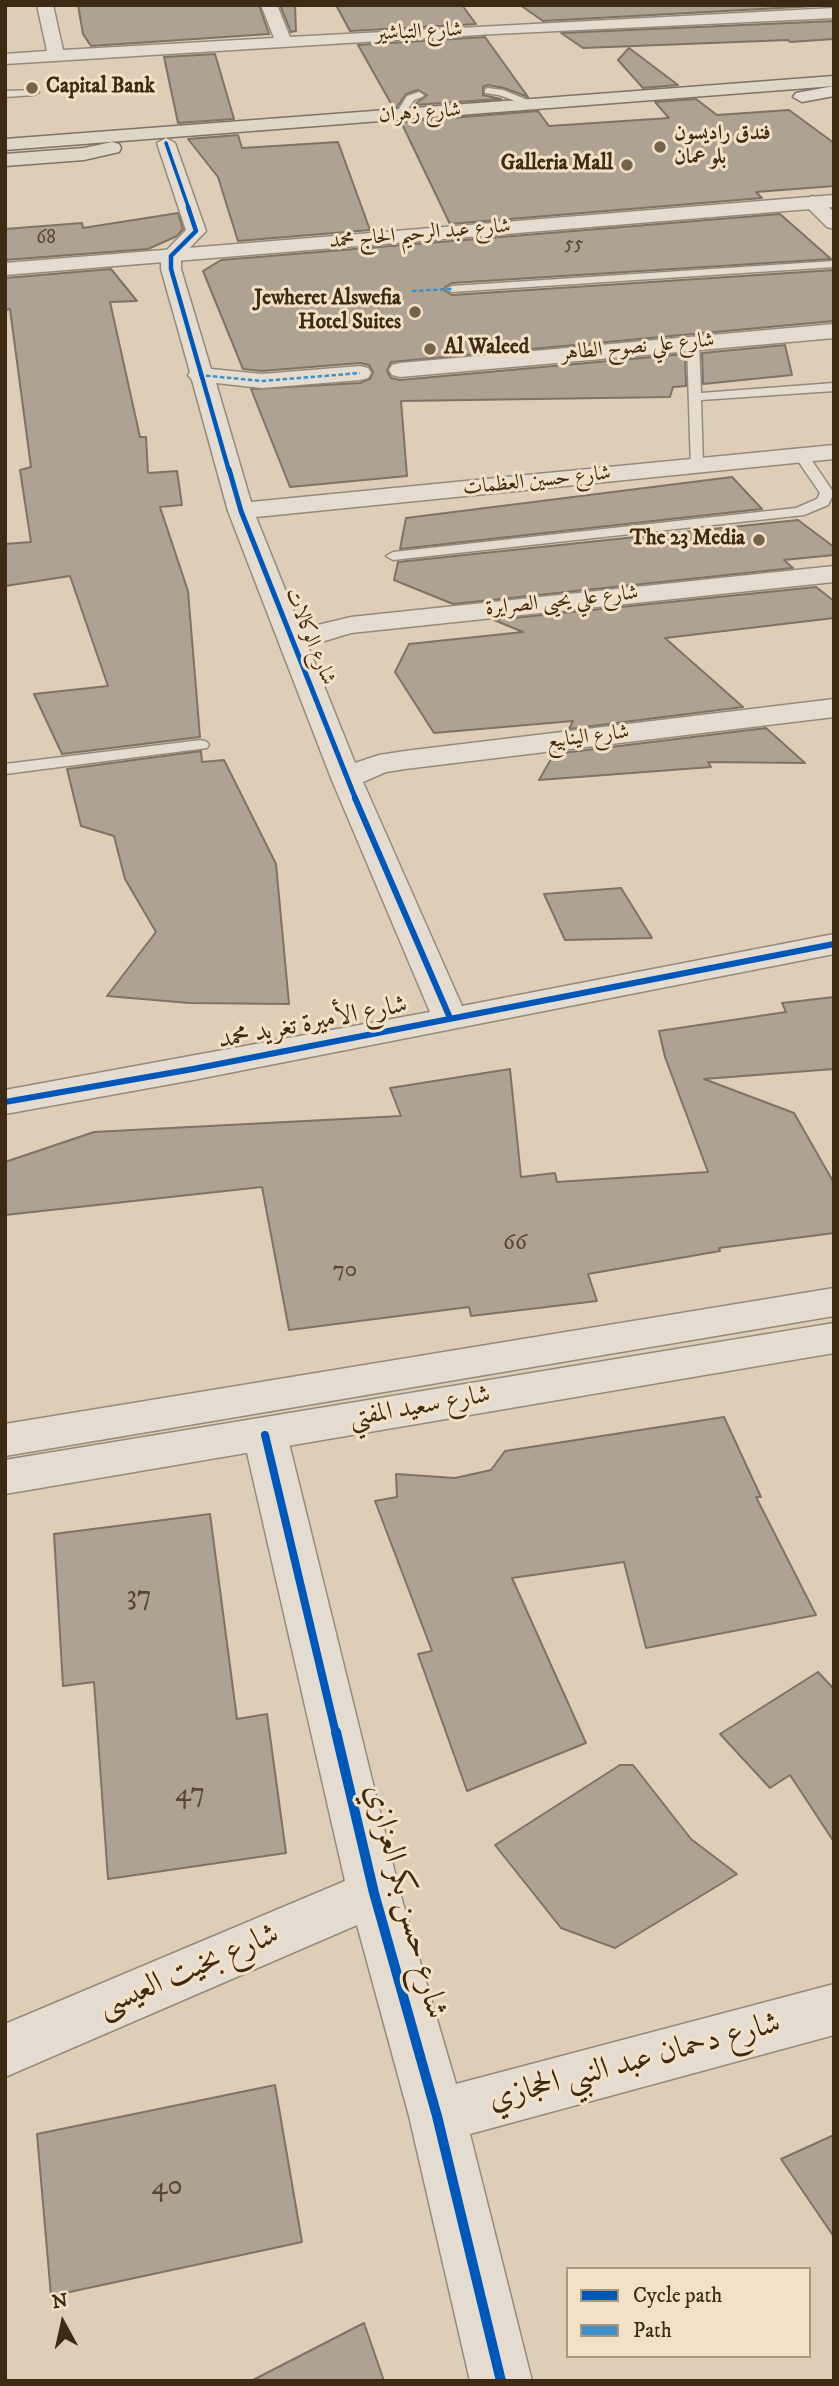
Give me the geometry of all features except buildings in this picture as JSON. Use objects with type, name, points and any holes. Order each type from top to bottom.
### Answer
[{"type":"main road","name":"شارع زهران","points":[[110,143],[400,115],[834,81]]},
{"type":"main road","name":"شارع زهران","points":[[5,145],[166,143],[834,93]]},
{"type":"main road","points":[[5,137],[74,135],[110,143]]},
{"type":"main road","points":[[5,158],[84,154],[110,143]]},
{"type":"street","points":[[45,5],[56,56]]},
{"type":"street","points":[[269,5],[284,41]]},
{"type":"street","points":[[727,5],[740,18]]},
{"type":"street","points":[[480,13],[494,29]]},
{"type":"street","name":"شارع التباشير","points":[[5,59],[494,29],[834,13]]},
{"type":"street","points":[[166,143],[196,223],[192,238],[171,256]]},
{"type":"street","name":"شارع عبد الرحيم الحاج محمد","points":[[5,269],[834,201]]},
{"type":"street","points":[[812,202],[834,223]]},
{"type":"street","name":"شارع الوكالات","points":[[171,256],[171,269],[200,375],[241,511],[346,778],[450,1018]]},
{"type":"street","name":"شارع علي نصوح الطاهر","points":[[200,375],[262,381],[360,373],[369,379],[384,380],[397,376],[400,370],[693,342],[833,333]]},
{"type":"street","name":"شارع حسين العظمات","points":[[241,511],[834,452]]},
{"type":"street","name":"شارع علي يحيى الصرايرة","points":[[293,643],[313,634],[351,625],[834,574]]},
{"type":"street","name":"شارع الينابيع","points":[[346,778],[379,764],[405,760],[834,708]]},
{"type":"street","name":"شارع الأميرة تغريد محمد","points":[[5,1102],[193,1069],[834,944]]},
{"type":"street","name":"شارع سعيد المفتي","points":[[5,1440],[834,1302]]},
{"type":"street","name":"شارع سعيد المفتي","points":[[5,1477],[834,1338]]},
{"type":"street","name":"شارع حسن بكر العزازي","points":[[265,1435],[374,1893],[437,2116],[501,2381]]},
{"type":"street","name":"شارع بخيت العيسى","points":[[5,2051],[374,1893]]},
{"type":"street","name":"شارع دحمان عبد النبي الحجازي","points":[[437,2116],[834,2009]]},
{"type":"lane","points":[[488,91],[500,92],[535,105]]},
{"type":"lane","points":[[5,94],[34,92]]},
{"type":"lane","points":[[400,115],[410,98],[419,95]]},
{"type":"lane","points":[[452,289],[834,264]]},
{"type":"lane","points":[[693,342],[696,465]]},
{"type":"lane","points":[[696,397],[834,387]]},
{"type":"lane","points":[[393,556],[799,512],[823,502],[827,493],[801,455]]},
{"type":"lane","points":[[5,769],[201,745]]},
{"type":"marked path","points":[[412,291],[452,289]]},
{"type":"marked path","points":[[199,375],[262,381],[360,373]]},
{"type":"cycle path","points":[[166,143],[196,231],[171,256],[171,269],[241,511],[346,778],[450,1018]]},
{"type":"cycle path","points":[[5,1102],[193,1069],[834,944]]},
{"type":"cycle path","points":[[265,1435],[374,1893],[437,2116],[501,2381]]},
{"type":"place","name":"Capital Bank","points":[[32,88]]},
{"type":"place","name":"فندق راديسون بلو عمان","points":[[660,147]]},
{"type":"place","name":"Galleria Mall","points":[[627,165]]},
{"type":"place","name":"Jewheret Alswefia Hotel Suites","points":[[415,312]]},
{"type":"place","name":"Al Waleed","points":[[430,349]]},
{"type":"place","name":"The 23 Media","points":[[759,540]]}]
